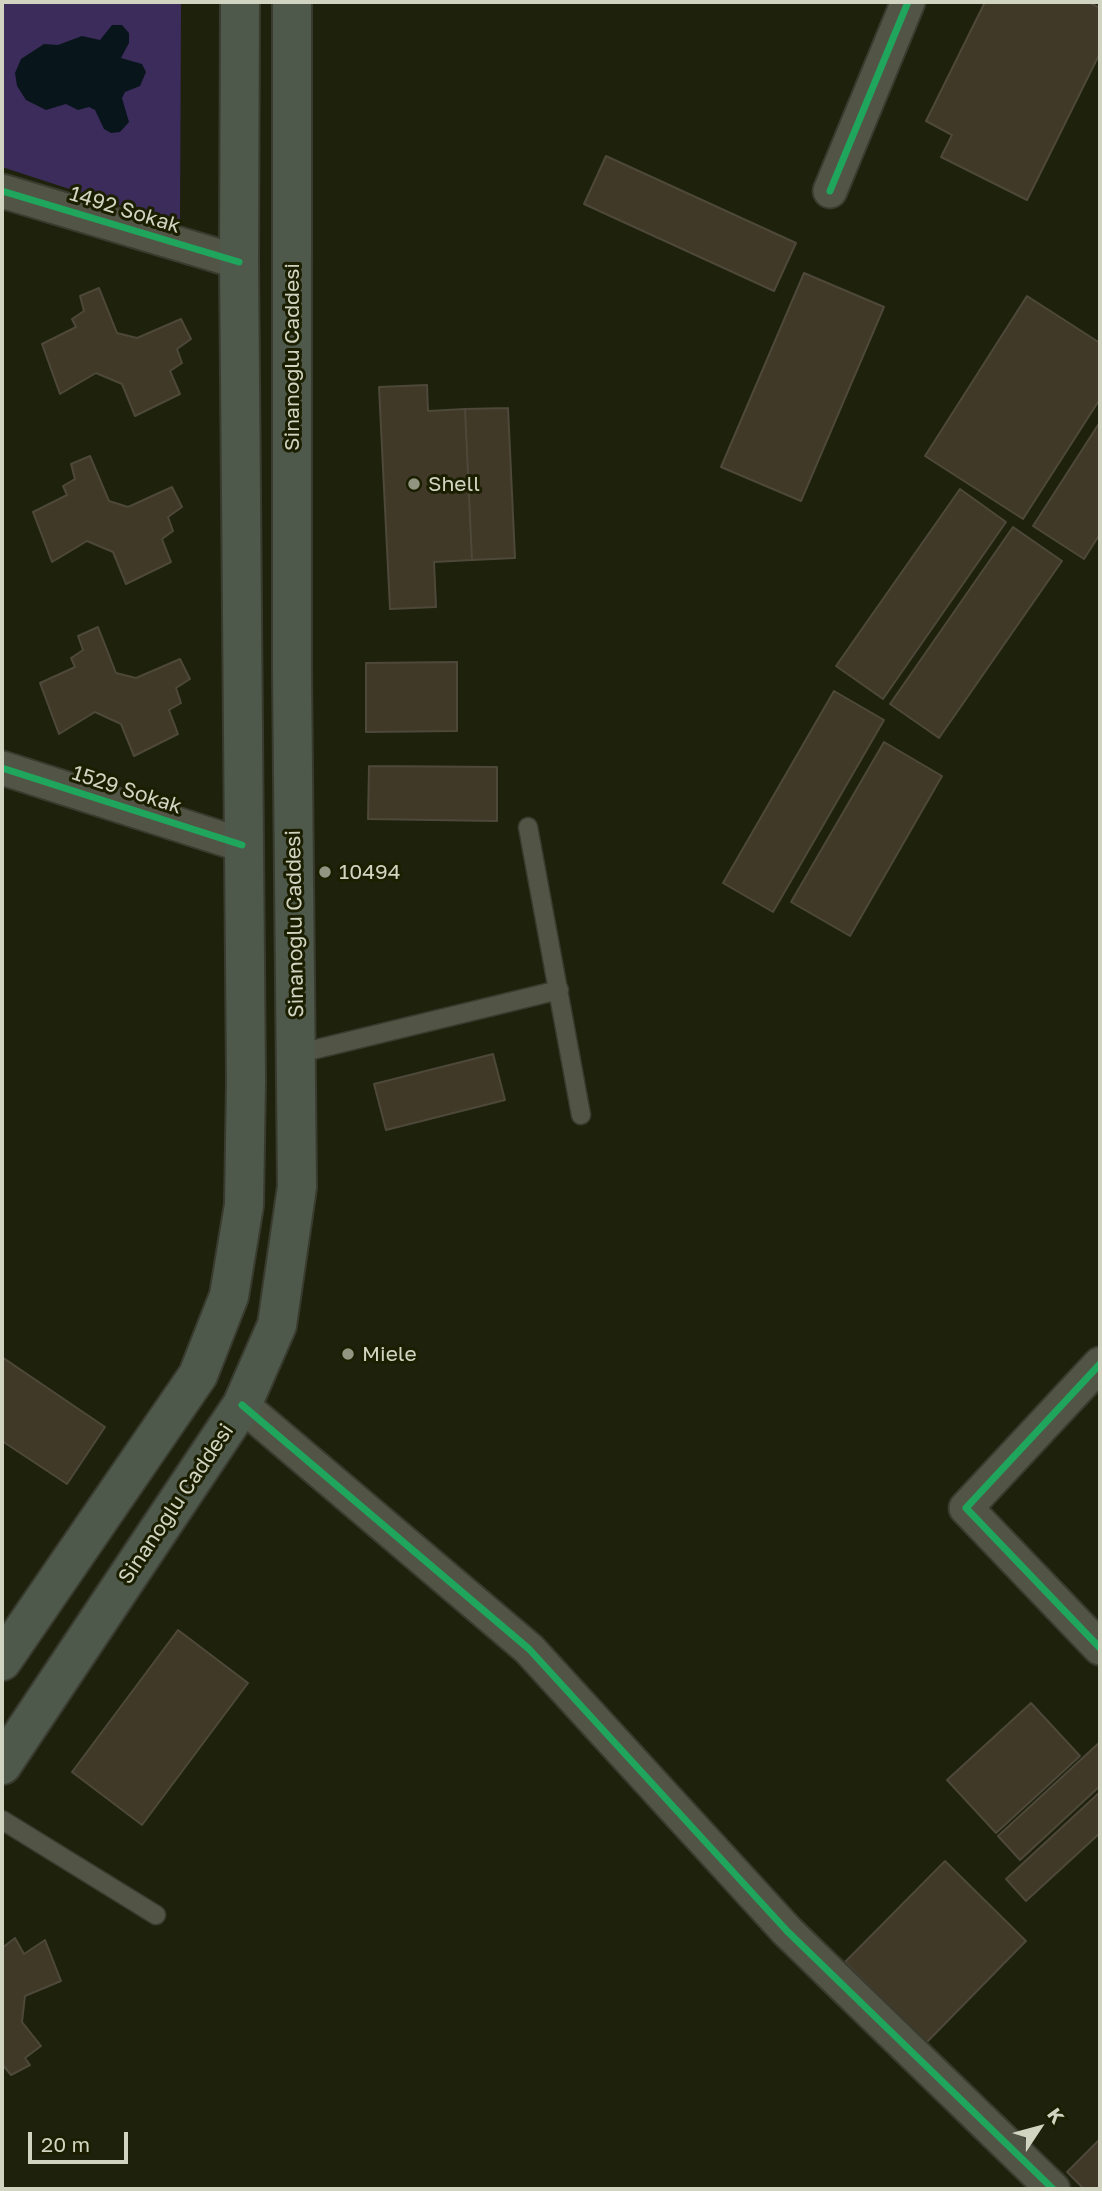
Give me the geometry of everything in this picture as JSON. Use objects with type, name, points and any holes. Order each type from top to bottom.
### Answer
[{"type":"main road","points":[[2,1661],[198,1375],[229,1296],[244,1205],[246,1081],[242,845],[240,2]]},
{"type":"main road","name":"Si̇nanoğlu Caddesi","points":[[2,1765],[242,1405],[277,1325],[298,1187],[292,657],[292,2]]},
{"type":"street","points":[[830,191],[908,2]]},
{"type":"street","name":"1492 Sokak","points":[[2,191],[239,262]]},
{"type":"street","name":"1529 Sokak","points":[[2,768],[242,845]]},
{"type":"street","points":[[1100,1364],[966,1508],[1100,1648]]},
{"type":"street","points":[[242,1405],[529,1649],[787,1931],[1054,2189]]},
{"type":"lane","points":[[528,827],[581,1115]]},
{"type":"lane","points":[[296,1054],[559,990]]},
{"type":"lane","points":[[2,1820],[156,1915]]},
{"type":"shaded area","points":[[2,2],[181,2],[180,225],[2,167]]},
{"type":"shaded area","points":[[112,25],[122,25],[129,33],[129,43],[121,58],[142,64],[146,72],[140,86],[125,92],[122,98],[129,122],[120,132],[111,133],[104,129],[95,110],[89,107],[78,110],[66,104],[46,110],[26,100],[17,86],[15,73],[21,59],[44,44],[58,45],[82,36],[100,40]]},
{"type":"building","points":[[985,2],[1088,2],[1100,8],[1100,53],[1027,200],[941,157],[952,135],[926,121]]},
{"type":"building","points":[[606,156],[796,243],[774,291],[584,204]]},
{"type":"building","points":[[804,273],[884,307],[801,501],[721,467]]},
{"type":"building","points":[[99,288],[117,333],[137,338],[181,319],[191,339],[177,349],[182,363],[170,371],[180,394],[135,416],[122,384],[96,373],[60,394],[42,344],[76,327],[72,319],[84,311],[80,296]]},
{"type":"building","points":[[1027,296],[1100,343],[1100,399],[1023,519],[925,456]]},
{"type":"building","points":[[427,385],[428,411],[465,409],[472,560],[434,562],[436,607],[390,609],[379,387]]},
{"type":"building","points":[[508,408],[515,558],[472,560],[465,409]]},
{"type":"building","points":[[1100,422],[1100,534],[1084,559],[1033,526]]},
{"type":"building","points":[[90,456],[109,501],[128,507],[172,487],[182,507],[168,517],[173,531],[162,539],[171,562],[126,584],[113,552],[87,541],[52,562],[33,512],[67,495],[63,486],[75,479],[71,464]]},
{"type":"building","points":[[960,489],[1006,522],[883,699],[836,666]]},
{"type":"building","points":[[1013,527],[1062,561],[939,738],[890,704]]},
{"type":"building","points":[[98,627],[116,673],[136,678],[180,659],[190,679],[176,688],[181,703],[169,710],[178,734],[134,756],[121,724],[95,712],[59,734],[40,683],[75,667],[71,658],[83,650],[78,636]]},
{"type":"building","points":[[457,662],[457,731],[366,732],[366,663]]},
{"type":"building","points":[[834,691],[884,720],[773,912],[723,883]]},
{"type":"building","points":[[884,742],[942,776],[850,936],[791,902]]},
{"type":"building","points":[[369,766],[497,767],[497,821],[368,819]]},
{"type":"building","points":[[493,1054],[505,1100],[386,1130],[374,1084]]},
{"type":"building","points":[[2,1357],[105,1427],[67,1484],[2,1441]]},
{"type":"building","points":[[178,1630],[248,1683],[142,1825],[72,1772]]},
{"type":"building","points":[[1031,1703],[1080,1756],[996,1833],[947,1780]]},
{"type":"building","points":[[1100,1742],[1100,1786],[1020,1860],[998,1836]]},
{"type":"building","points":[[1100,1792],[1100,1833],[1026,1901],[1006,1879]]},
{"type":"building","points":[[945,1861],[1026,1941],[926,2043],[845,1962]]},
{"type":"building","points":[[15,1938],[24,1954],[45,1940],[61,1981],[25,1996],[22,2022],[41,2046],[25,2058],[30,2065],[11,2075],[2,2064],[2,1948]]},
{"type":"building","points":[[1100,2139],[1100,2189],[1084,2189],[1067,2172]]},
{"type":"cycle path","points":[[830,191],[908,2]]},
{"type":"cycle path","points":[[2,191],[239,262]]},
{"type":"cycle path","points":[[2,768],[242,845]]},
{"type":"cycle path","points":[[1100,1364],[966,1508],[1100,1648]]},
{"type":"cycle path","points":[[242,1405],[529,1649],[787,1931],[1053,2189]]},
{"type":"place","name":"Shell","points":[[414,484]]},
{"type":"place","name":"10494","points":[[325,872]]},
{"type":"place","name":"Miele","points":[[348,1354]]}]
